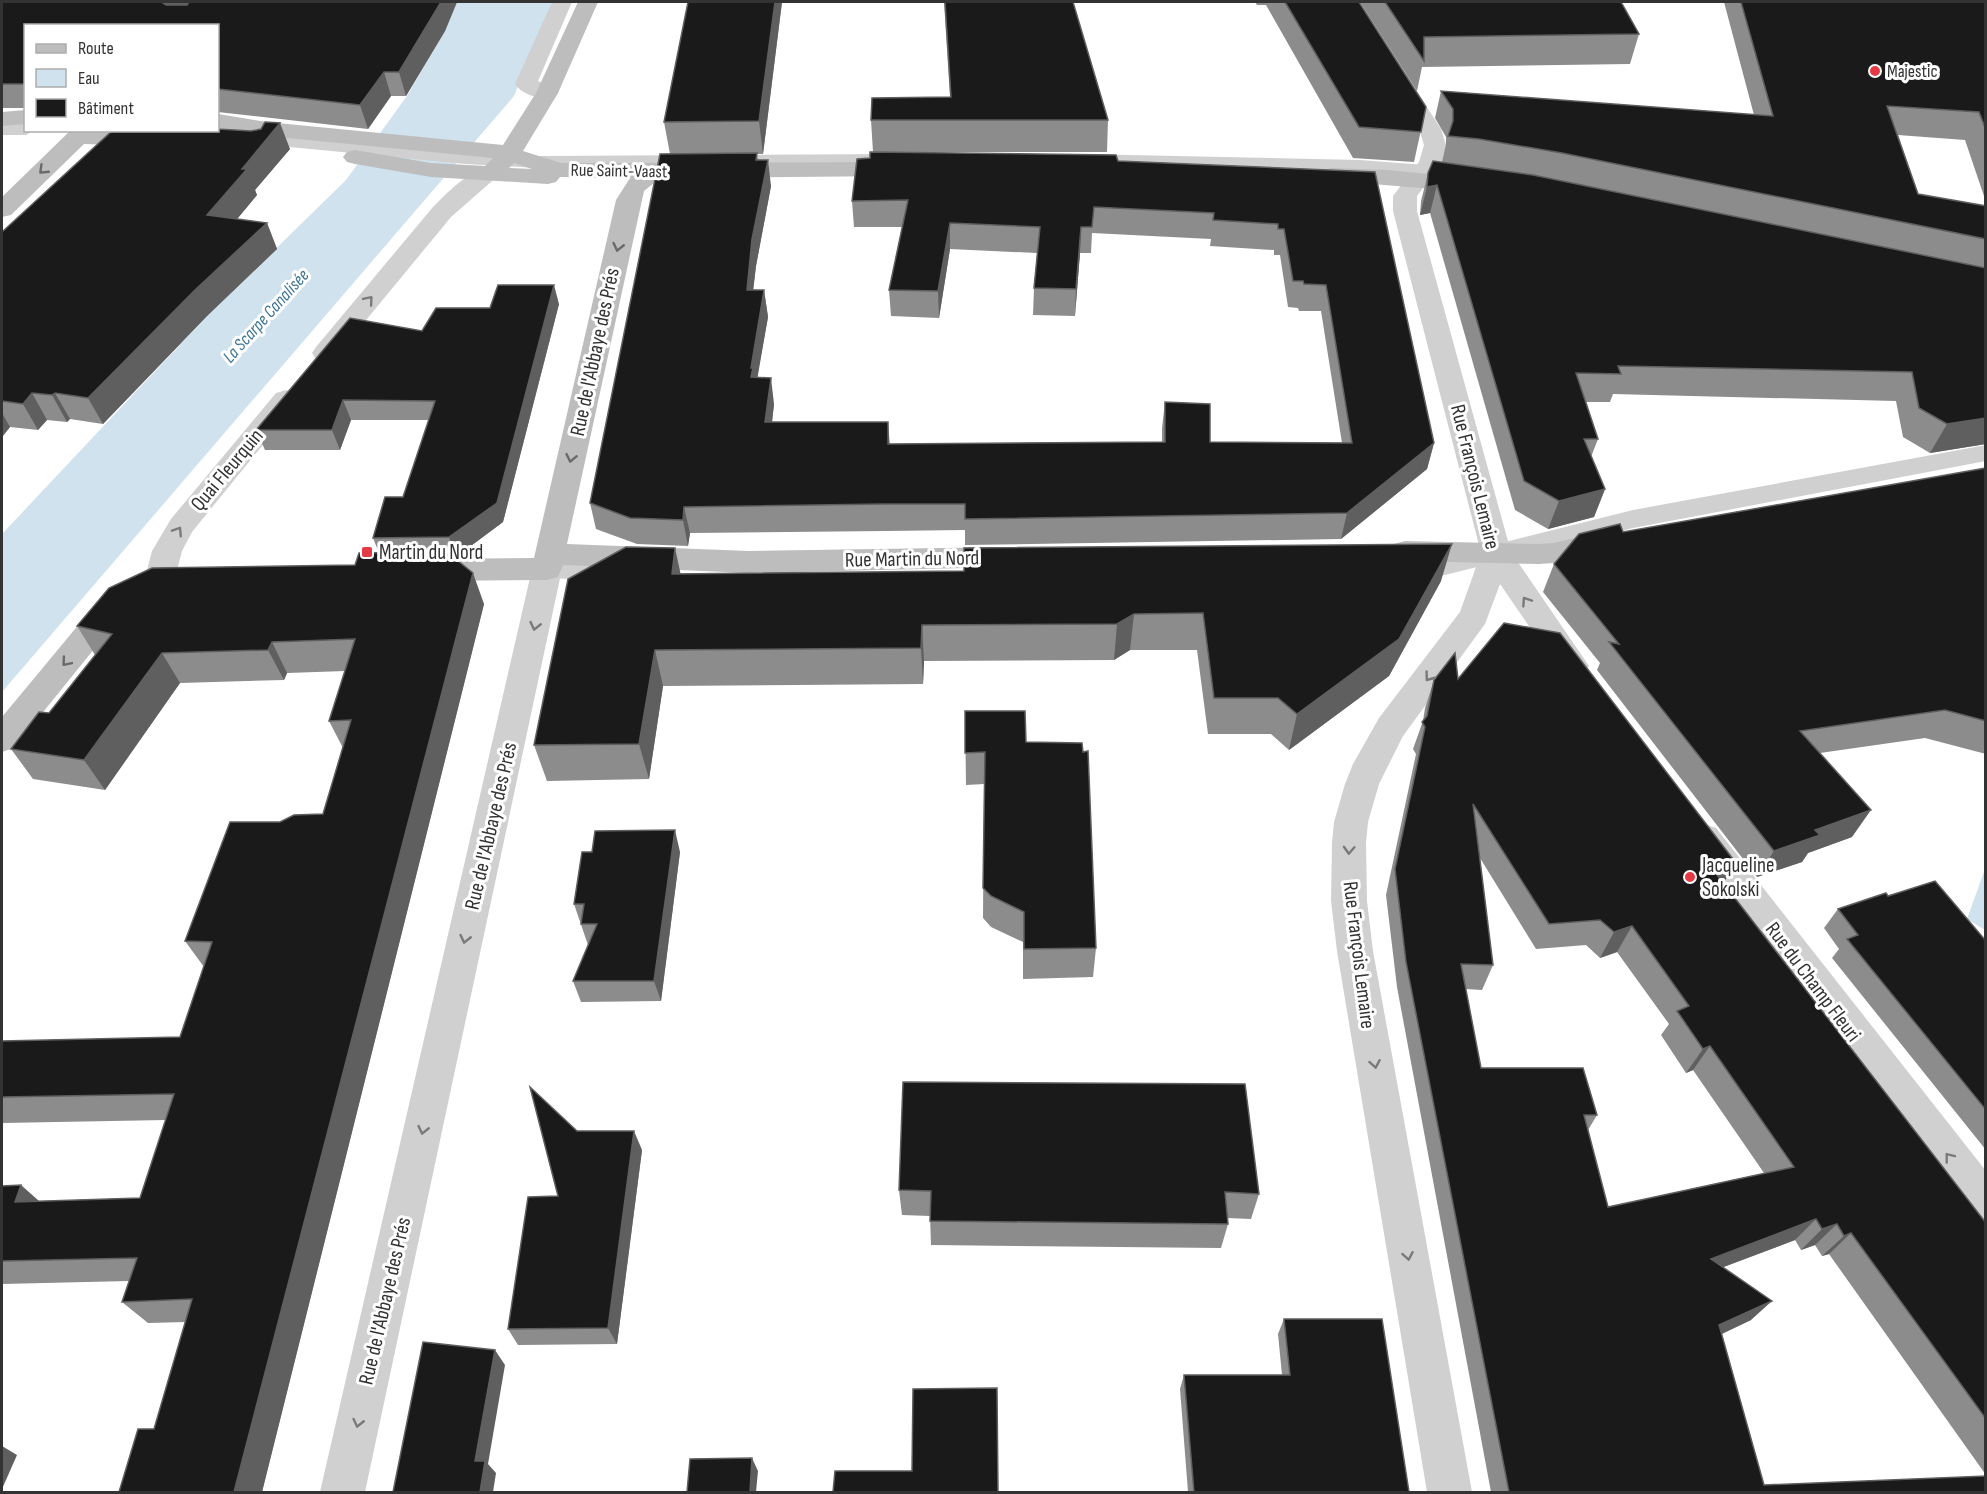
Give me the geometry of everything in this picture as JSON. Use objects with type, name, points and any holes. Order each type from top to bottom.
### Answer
[{"type":"street","points":[[541,101],[526,84],[562,2]]},
{"type":"street","points":[[2,210],[81,134],[351,147],[484,161],[541,101],[588,2]]},
{"type":"street","name":"Rue François Lemaire","points":[[1386,60],[1433,137],[1434,154],[1405,196],[1405,211],[1497,553],[1474,616],[1391,727],[1370,764],[1352,822],[1348,864],[1349,901],[1355,951],[1450,1492]]},
{"type":"street","points":[[2,119],[24,117]]},
{"type":"street","points":[[219,121],[351,147]]},
{"type":"street","points":[[9,233],[114,134]]},
{"type":"street","name":"Rue Saint-Vaast","points":[[484,161],[559,170],[655,171],[922,164]]},
{"type":"street","name":"Rue Saint-Vaast","points":[[484,161],[605,180],[623,184],[631,190]]},
{"type":"street","name":"Quai Fleurquin","points":[[2,739],[96,625],[112,610],[131,599],[170,583],[167,551],[181,526],[442,212],[459,195],[484,161]]},
{"type":"street","points":[[1060,165],[1421,175],[1492,183]]},
{"type":"street","points":[[631,190],[655,171]]},
{"type":"street","name":"Rue de l'Abbaye des Prés","points":[[342,1492],[631,190]]},
{"type":"street","points":[[1375,561],[1449,550],[1554,553],[1649,530],[1986,469]]},
{"type":"street","points":[[1497,553],[1556,643],[1592,691]]},
{"type":"street","name":"Rue Martin du Nord","points":[[398,571],[549,562],[1029,566]]},
{"type":"street","points":[[1456,641],[1507,635],[1556,643]]},
{"type":"street","name":"Rue du Champ Fleuri","points":[[1686,815],[1986,1204]]},
{"type":"lane","points":[[2,129],[24,129]]},
{"type":"lane","points":[[198,132],[351,147]]},
{"type":"lane","points":[[484,161],[922,164]]},
{"type":"lane","points":[[1497,553],[1633,519],[1986,453]]},
{"type":"water","name":"La Scarpe Canalisée","points":[[457,2],[552,2],[514,96],[2,692],[2,534],[207,316],[346,180],[407,96],[446,28]]},
{"type":"water","points":[[1985,869],[1985,930],[1967,919]]},
{"type":"building","points":[[2,2],[164,2],[166,5],[187,5],[189,2],[441,2],[399,72],[384,72],[360,105],[219,89],[219,24],[24,24],[24,84],[2,84]]},
{"type":"building","points":[[688,2],[775,2],[759,121],[664,122]]},
{"type":"building","points":[[945,2],[1073,2],[1108,120],[871,120],[872,98],[951,97]]},
{"type":"building","points":[[1285,2],[1359,2],[1426,107],[1421,132],[1359,127]]},
{"type":"building","points":[[1385,2],[1621,2],[1639,34],[1424,37],[1424,61]]},
{"type":"building","points":[[1741,2],[1986,2],[1986,130],[1979,112],[1887,106],[1918,194],[1986,206],[1986,239],[1562,153],[1448,136],[1453,121],[1453,109],[1441,91],[1773,116]]},
{"type":"building","points":[[265,122],[280,123],[242,169],[247,169],[207,215],[267,223],[195,290],[88,398],[55,393],[52,395],[32,393],[23,404],[2,401],[2,232],[111,132],[219,132],[219,129],[251,131],[261,129]]},
{"type":"building","points":[[870,152],[1116,155],[1118,161],[1375,172],[1434,443],[1347,513],[965,519],[965,504],[883,504],[684,507],[683,520],[630,518],[590,503],[660,154],[757,153],[756,160],[768,160],[752,239],[747,290],[764,290],[751,377],[771,378],[765,422],[888,422],[888,444],[1165,442],[1165,402],[1210,404],[1210,442],[1352,443],[1326,285],[1293,281],[1284,229],[1278,229],[1278,224],[1213,220],[1214,213],[1094,207],[1092,227],[1081,227],[1076,289],[1034,288],[1040,227],[950,223],[938,291],[889,290],[908,200],[852,201],[857,159],[870,158]]},
{"type":"building","points":[[1433,161],[1533,175],[1986,268],[1986,418],[1947,424],[1919,408],[1912,372],[1618,366],[1621,374],[1576,373],[1598,439],[1584,439],[1605,489],[1559,501],[1524,481],[1437,185],[1427,187],[1428,173]]},
{"type":"building","points":[[498,285],[554,285],[497,503],[449,537],[373,538],[385,497],[403,497],[435,401],[343,400],[332,430],[256,430],[350,318],[422,331],[436,308],[490,308]]},
{"type":"building","points":[[1986,468],[1986,721],[1945,710],[1800,731],[1871,810],[1815,830],[1820,835],[1774,851],[1609,642],[1619,644],[1554,564],[1579,534],[1620,524],[1623,532]]},
{"type":"building","points":[[1452,544],[1399,639],[1297,714],[1278,698],[1214,698],[1203,613],[1134,614],[1117,624],[922,625],[921,648],[655,650],[639,744],[534,745],[568,579],[626,547],[675,548],[672,574],[964,571],[964,548]]},
{"type":"building","points":[[447,552],[473,573],[234,1492],[119,1492],[138,1429],[154,1429],[192,1299],[122,1302],[137,1258],[2,1261],[2,1186],[21,1185],[15,1202],[140,1198],[174,1094],[2,1097],[2,1041],[180,1037],[212,942],[185,941],[230,822],[280,822],[294,815],[323,814],[351,720],[329,721],[355,639],[272,642],[268,650],[162,653],[84,760],[11,749],[39,712],[49,713],[112,634],[77,626],[109,588],[152,568],[355,565],[359,553]]},
{"type":"building","points":[[1504,623],[1560,633],[1736,863],[1714,871],[1986,1223],[1986,1419],[1851,1233],[1844,1236],[1837,1224],[1822,1229],[1816,1219],[1711,1259],[1772,1301],[1719,1325],[1764,1485],[1986,1476],[1986,1492],[1509,1492],[1406,962],[1395,869],[1425,727],[1422,722],[1427,716],[1434,680],[1455,653],[1458,679]],"holes":[[[1473,804],[1549,924],[1600,920],[1614,932],[1632,926],[1689,1006],[1677,1011],[1703,1049],[1710,1046],[1794,1167],[1608,1207],[1584,1115],[1597,1115],[1583,1068],[1481,1068],[1461,964],[1493,965]]]},
{"type":"building","points":[[965,711],[1025,711],[1026,742],[1082,743],[1083,752],[1088,751],[1096,948],[1024,949],[1024,912],[991,896],[983,888],[985,752],[965,753]]},
{"type":"building","points":[[675,830],[654,981],[573,981],[597,924],[581,924],[584,904],[574,904],[582,852],[592,852],[595,831]]},
{"type":"building","points":[[1935,881],[1986,941],[1986,1110],[1847,939],[1858,935],[1838,909],[1886,893],[1888,896]]},
{"type":"building","points":[[903,1082],[1245,1084],[1259,1194],[1225,1192],[1228,1224],[930,1221],[931,1191],[899,1190]]},
{"type":"building","points":[[530,1087],[577,1131],[634,1131],[608,1328],[508,1329],[528,1197],[558,1196]]},
{"type":"building","points":[[1284,1319],[1382,1319],[1409,1492],[1194,1492],[1184,1375],[1290,1375]]},
{"type":"building","points":[[423,1342],[495,1350],[475,1461],[485,1461],[480,1492],[393,1492]]},
{"type":"building","points":[[997,1388],[998,1492],[833,1492],[835,1471],[912,1471],[913,1389]]},
{"type":"building","points":[[752,1458],[750,1492],[687,1492],[690,1459]]},
{"type":"place","name":"Majestic","points":[[1875,71]]},
{"type":"place","name":"Martin du Nord","points":[[367,552]]},
{"type":"place","name":"Jacqueline Sokolski","points":[[1690,877]]}]
